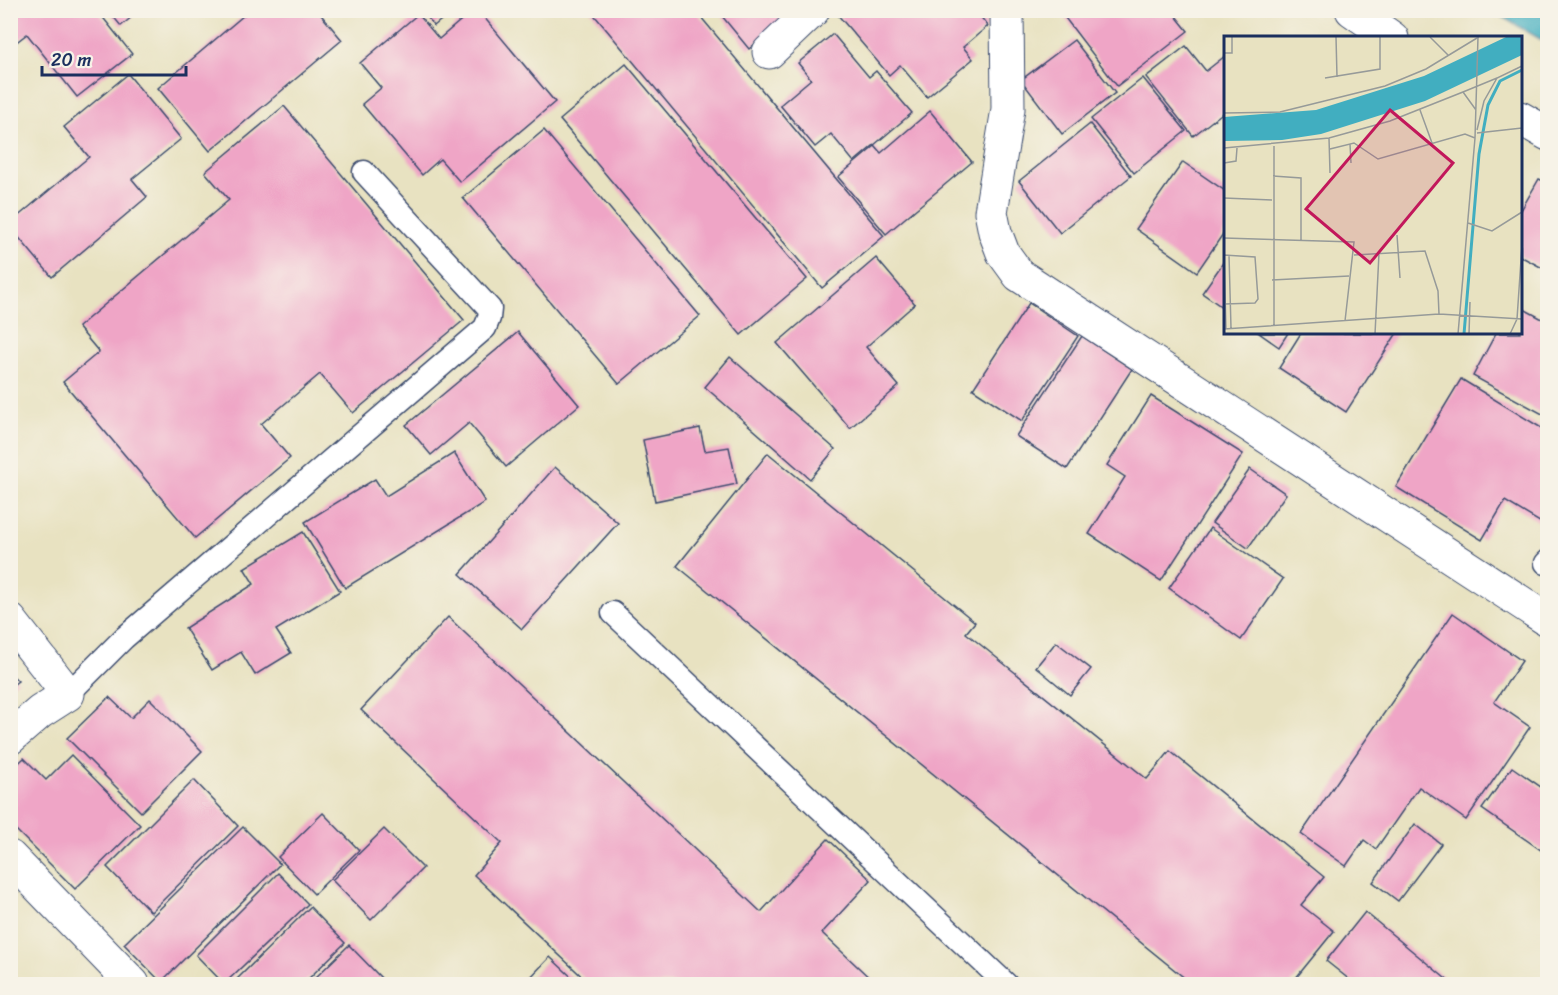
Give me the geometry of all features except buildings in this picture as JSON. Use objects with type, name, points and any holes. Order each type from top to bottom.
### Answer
[{"type":"street","points":[[769,52],[813,10]]},
{"type":"street","points":[[1007,10],[1008,109],[991,212],[1003,253],[1019,275],[1548,620]]},
{"type":"street","points":[[1352,10],[1389,36]]},
{"type":"street","points":[[1522,119],[1548,134]]},
{"type":"street","points":[[10,620],[68,694],[40,712],[10,738]]},
{"type":"street","points":[[10,857],[134,984]]},
{"type":"lane","points":[[68,694],[124,638],[485,328],[490,309],[364,172]]},
{"type":"lane","points":[[613,612],[1006,984]]},
{"type":"water","points":[[1492,11],[1547,11],[1547,43]]}]
